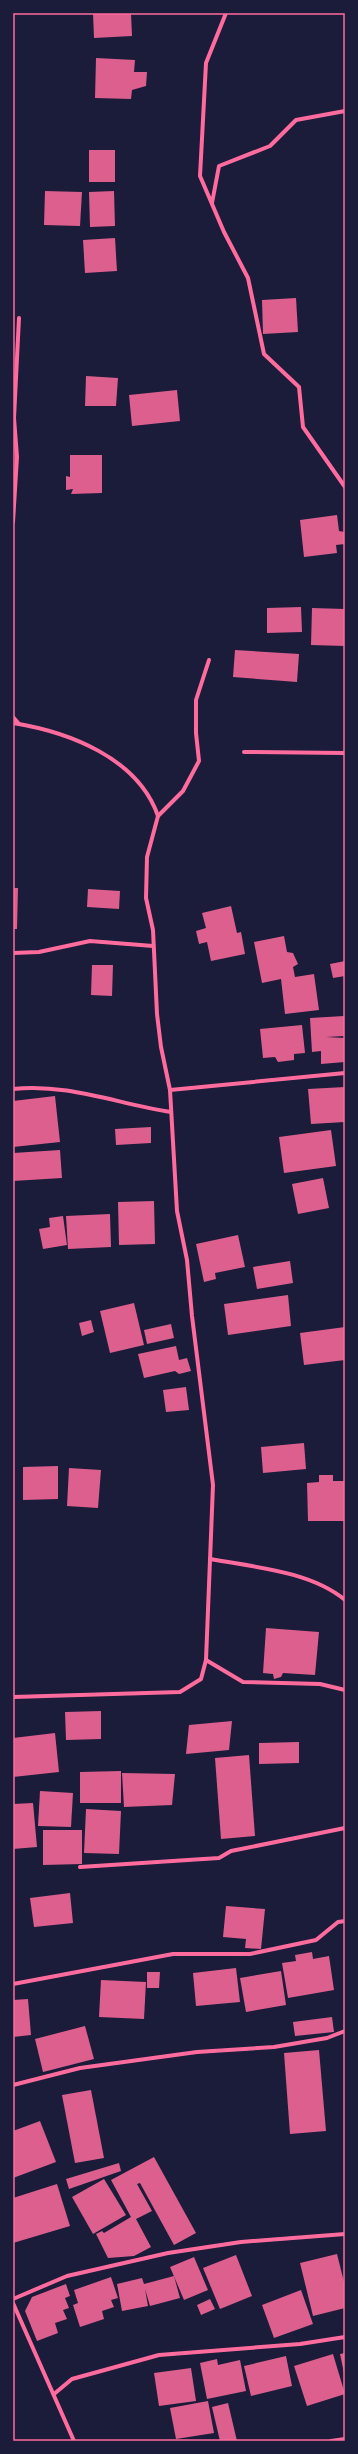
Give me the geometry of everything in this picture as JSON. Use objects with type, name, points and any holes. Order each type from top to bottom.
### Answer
[{"type":"street","points":[[226,13],[206,63],[200,176],[224,232],[248,278],[264,354],[298,387],[304,428],[345,487]]},
{"type":"street","points":[[212,204],[219,166],[270,146],[296,120],[345,112]]},
{"type":"street","points":[[13,522],[17,457],[14,418],[19,318]]},
{"type":"street","points":[[13,340],[18,340]]},
{"type":"street","points":[[13,1697],[180,1692],[201,1679],[206,1660],[213,1485],[187,1260],[177,1211],[170,1090],[160,1047],[153,930],[146,898],[147,857],[158,816],[183,791],[199,760],[196,733],[196,700],[209,660]]},
{"type":"street","points":[[13,717],[19,724]]},
{"type":"street","points":[[13,723],[68,736],[101,753],[131,775],[152,797],[158,816]]},
{"type":"street","points":[[244,752],[345,753]]},
{"type":"street","points":[[13,953],[39,952],[90,941],[153,946]]},
{"type":"street","points":[[170,1090],[345,1073]]},
{"type":"street","points":[[13,1089],[64,1089],[139,1107],[171,1112]]},
{"type":"street","points":[[210,1559],[299,1578],[333,1590],[345,1600]]},
{"type":"street","points":[[206,1660],[243,1682],[320,1684],[345,1690]]},
{"type":"street","points":[[80,1867],[220,1858],[231,1851],[345,1828]]},
{"type":"street","points":[[14,1984],[173,1954],[250,1954],[316,1940],[338,1922],[345,1921]]},
{"type":"street","points":[[13,2086],[80,2068],[197,2052],[274,2047],[328,2038],[345,2032]]},
{"type":"street","points":[[13,2298],[67,2276],[168,2254],[241,2242],[345,2234]]},
{"type":"street","points":[[13,2303],[74,2441]]},
{"type":"street","points":[[54,2394],[72,2379],[159,2355],[345,2338]]},
{"type":"street","points":[[331,2441],[345,2439]]},
{"type":"building","points":[[93,13],[131,13],[132,36],[94,38]]},
{"type":"building","points":[[96,58],[135,60],[134,72],[147,72],[146,86],[132,90],[131,99],[95,98]]},
{"type":"building","points":[[89,150],[115,150],[115,182],[89,182]]},
{"type":"building","points":[[45,191],[82,192],[80,226],[44,225]]},
{"type":"building","points":[[114,191],[115,226],[90,227],[89,192]]},
{"type":"building","points":[[115,238],[117,271],[85,273],[83,240]]},
{"type":"building","points":[[296,298],[298,332],[263,334],[262,300]]},
{"type":"building","points":[[86,376],[118,378],[116,406],[85,406]]},
{"type":"building","points":[[177,390],[180,421],[132,426],[129,395]]},
{"type":"building","points":[[70,455],[102,455],[102,493],[71,494],[73,489],[66,490],[66,476],[70,477]]},
{"type":"building","points":[[337,515],[339,531],[345,532],[345,544],[336,545],[337,553],[304,557],[300,520]]},
{"type":"building","points":[[301,607],[302,632],[267,633],[267,608]]},
{"type":"building","points":[[312,608],[345,609],[345,646],[311,645]]},
{"type":"building","points":[[235,650],[299,654],[297,682],[233,677]]},
{"type":"building","points":[[13,888],[18,888],[17,929],[13,929]]},
{"type":"building","points":[[88,889],[120,891],[119,909],[87,907]]},
{"type":"building","points":[[231,906],[237,933],[241,932],[245,954],[211,961],[207,942],[199,944],[196,931],[206,928],[202,913]]},
{"type":"building","points":[[284,936],[287,952],[293,953],[298,964],[293,967],[295,977],[314,974],[319,1010],[285,1014],[281,979],[262,983],[254,942]]},
{"type":"building","points":[[345,961],[345,976],[333,978],[330,964]]},
{"type":"building","points":[[92,965],[113,965],[112,996],[91,995]]},
{"type":"building","points":[[344,1016],[345,1036],[326,1037],[345,1038],[345,1062],[321,1064],[321,1051],[312,1052],[310,1018]]},
{"type":"building","points":[[302,1025],[305,1053],[294,1054],[294,1060],[278,1062],[275,1057],[263,1058],[260,1029]]},
{"type":"building","points":[[345,1087],[345,1122],[311,1124],[308,1089]]},
{"type":"building","points":[[55,1096],[60,1142],[13,1147],[13,1101]]},
{"type":"building","points":[[151,1127],[151,1143],[116,1145],[115,1129]]},
{"type":"building","points":[[331,1130],[336,1166],[284,1173],[279,1137]]},
{"type":"building","points":[[60,1150],[62,1178],[13,1181],[13,1153]]},
{"type":"building","points":[[323,1178],[329,1208],[298,1214],[292,1184]]},
{"type":"building","points":[[154,1201],[155,1244],[119,1245],[118,1202]]},
{"type":"building","points":[[110,1214],[111,1247],[68,1249],[66,1216]]},
{"type":"building","points":[[63,1216],[67,1245],[43,1249],[39,1229],[50,1227],[49,1218]]},
{"type":"building","points":[[238,1235],[245,1267],[215,1273],[216,1279],[204,1282],[196,1244]]},
{"type":"building","points":[[290,1261],[293,1283],[257,1289],[253,1267]]},
{"type":"building","points":[[288,1295],[291,1326],[228,1335],[224,1304]]},
{"type":"building","points":[[134,1303],[144,1345],[110,1353],[100,1311]]},
{"type":"building","points":[[91,1320],[94,1332],[82,1336],[79,1323]]},
{"type":"building","points":[[171,1324],[174,1338],[147,1344],[144,1330]]},
{"type":"building","points":[[345,1327],[345,1360],[304,1365],[300,1333]]},
{"type":"building","points":[[176,1346],[179,1360],[187,1358],[191,1371],[179,1374],[175,1371],[144,1378],[138,1354]]},
{"type":"building","points":[[186,1387],[189,1410],[166,1412],[163,1390]]},
{"type":"building","points":[[304,1443],[306,1469],[263,1473],[261,1447]]},
{"type":"building","points":[[58,1466],[58,1499],[23,1500],[23,1467]]},
{"type":"building","points":[[69,1468],[101,1470],[98,1508],[67,1506]]},
{"type":"building","points":[[319,1475],[333,1475],[333,1481],[345,1481],[345,1521],[308,1521],[307,1483],[319,1482]]},
{"type":"building","points":[[266,1628],[319,1632],[315,1675],[283,1673],[281,1677],[274,1679],[273,1674],[263,1673]]},
{"type":"building","points":[[101,1711],[101,1739],[66,1740],[65,1712]]},
{"type":"building","points":[[232,1721],[229,1750],[186,1754],[189,1725]]},
{"type":"building","points":[[55,1733],[59,1772],[13,1777],[13,1738]]},
{"type":"building","points":[[299,1742],[299,1763],[259,1764],[259,1743]]},
{"type":"building","points":[[249,1755],[255,1836],[221,1839],[215,1758]]},
{"type":"building","points":[[121,1771],[121,1803],[80,1803],[80,1772]]},
{"type":"building","points":[[122,1773],[175,1774],[172,1805],[124,1807]]},
{"type":"building","points":[[40,1791],[73,1793],[71,1827],[38,1826]]},
{"type":"building","points":[[33,1803],[37,1847],[13,1849],[13,1804]]},
{"type":"building","points":[[86,1809],[121,1811],[119,1854],[84,1853]]},
{"type":"building","points":[[43,1830],[82,1830],[82,1864],[43,1865]]},
{"type":"building","points":[[70,1893],[73,1923],[34,1927],[30,1898]]},
{"type":"building","points":[[226,1906],[265,1909],[261,1949],[245,1948],[246,1939],[223,1937]]},
{"type":"building","points":[[312,1952],[313,1959],[329,1956],[334,1990],[288,1998],[282,1963],[296,1961],[295,1955]]},
{"type":"building","points":[[236,1968],[240,2002],[196,2006],[193,1973]]},
{"type":"building","points":[[281,1971],[286,2005],[246,2012],[240,1978]]},
{"type":"building","points":[[147,1972],[160,1972],[159,1988],[147,1988]]},
{"type":"building","points":[[101,1980],[146,1982],[144,2019],[99,2017]]},
{"type":"building","points":[[28,1999],[31,2035],[13,2037],[13,2000]]},
{"type":"building","points":[[332,2017],[334,2032],[295,2036],[293,2022]]},
{"type":"building","points":[[85,2026],[94,2059],[43,2072],[35,2039]]},
{"type":"building","points":[[319,2050],[326,2131],[290,2134],[284,2053]]},
{"type":"building","points":[[91,2090],[104,2158],[75,2163],[62,2095]]},
{"type":"building","points":[[40,2121],[56,2162],[13,2178],[13,2131]]},
{"type":"building","points":[[154,2157],[196,2233],[174,2245],[140,2183],[137,2184],[152,2211],[136,2219],[151,2247],[134,2256],[108,2258],[96,2234],[102,2231],[104,2233],[131,2217],[111,2180]]},
{"type":"building","points":[[119,2163],[121,2171],[69,2189],[66,2179]]},
{"type":"building","points":[[104,2179],[126,2215],[93,2234],[72,2197]]},
{"type":"building","points":[[57,2184],[70,2226],[13,2243],[13,2198]]},
{"type":"building","points":[[337,2254],[345,2286],[345,2308],[313,2316],[300,2263]]},
{"type":"building","points":[[236,2255],[252,2296],[220,2309],[203,2268]]},
{"type":"building","points":[[194,2257],[208,2290],[184,2300],[170,2267]]},
{"type":"building","points":[[174,2276],[180,2298],[150,2306],[145,2289],[148,2306],[122,2311],[117,2284],[142,2278],[144,2284]]},
{"type":"building","points":[[111,2277],[118,2298],[111,2300],[114,2307],[102,2311],[104,2319],[80,2327],[73,2305],[78,2303],[74,2290]]},
{"type":"building","points":[[66,2284],[70,2296],[65,2298],[69,2308],[63,2310],[67,2319],[55,2323],[58,2333],[37,2341],[25,2311],[32,2297]]},
{"type":"building","points":[[301,2290],[313,2324],[274,2338],[262,2305]]},
{"type":"building","points":[[210,2299],[215,2309],[201,2315],[197,2305]]},
{"type":"building","points":[[345,2353],[345,2373],[344,2373],[340,2354]]},
{"type":"building","points":[[333,2354],[345,2394],[307,2406],[294,2366]]},
{"type":"building","points":[[286,2356],[292,2386],[251,2396],[244,2366]]},
{"type":"building","points":[[217,2359],[218,2365],[240,2360],[246,2391],[207,2399],[200,2363]]},
{"type":"building","points":[[191,2368],[196,2401],[159,2406],[154,2373]]},
{"type":"building","points":[[208,2401],[214,2433],[176,2439],[170,2408]]},
{"type":"building","points":[[228,2403],[237,2441],[220,2441],[212,2407]]}]
